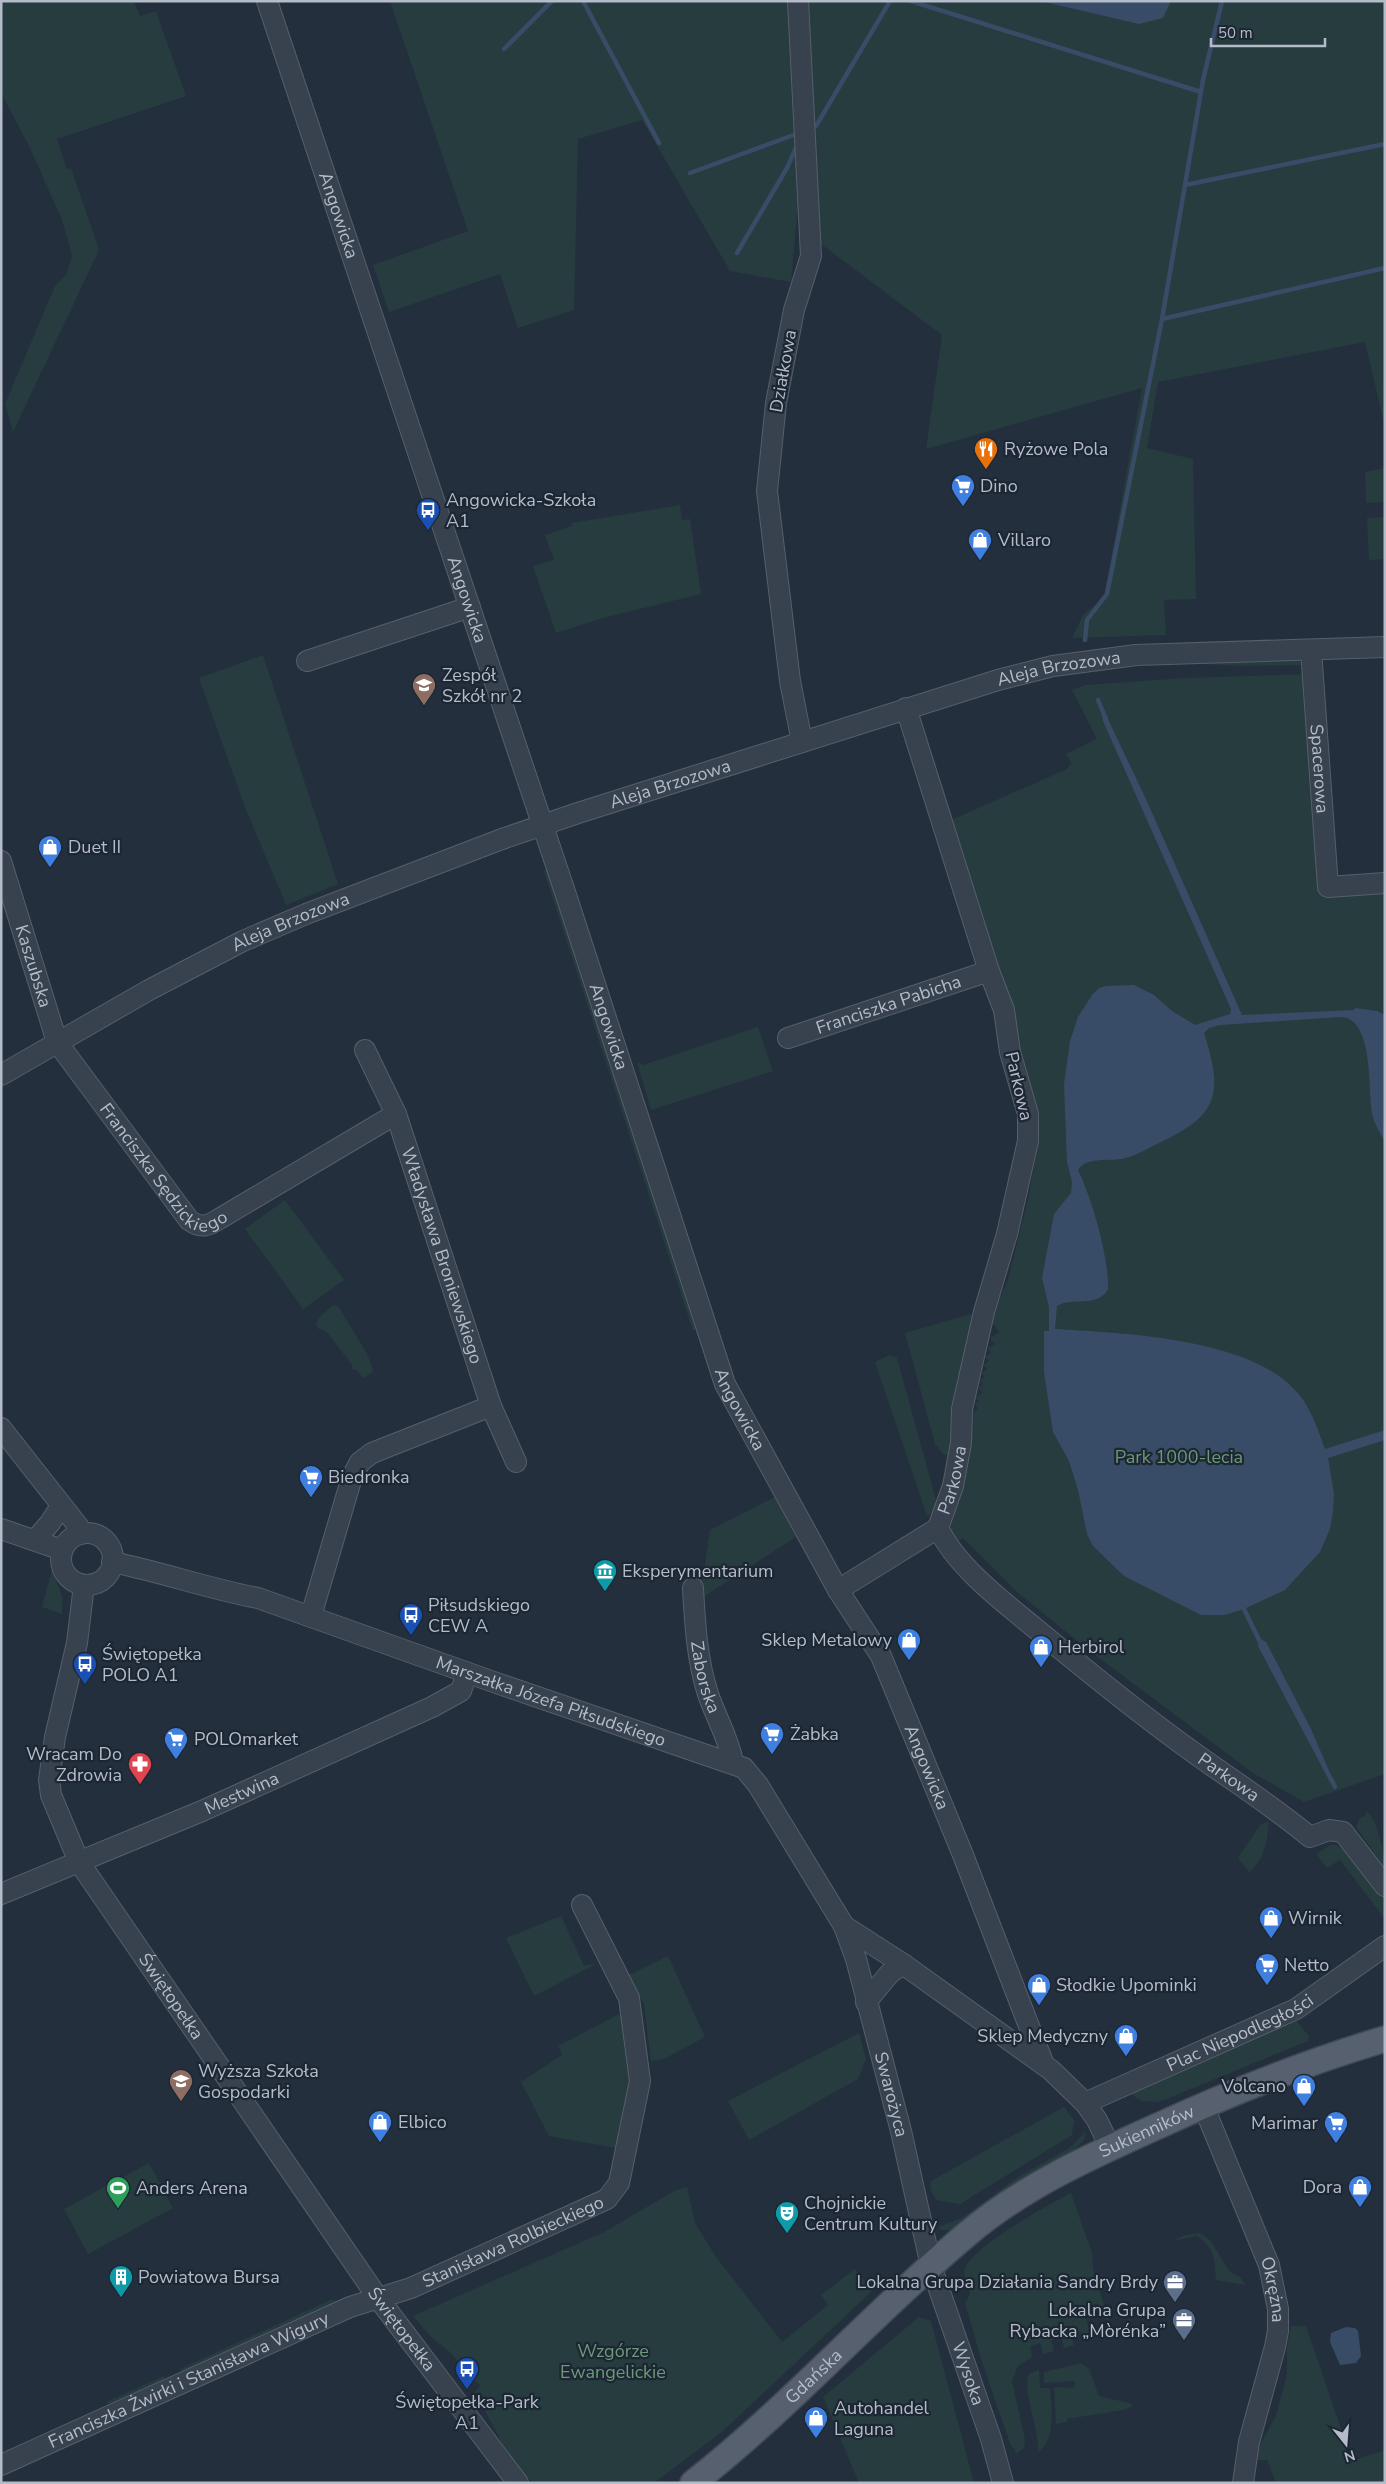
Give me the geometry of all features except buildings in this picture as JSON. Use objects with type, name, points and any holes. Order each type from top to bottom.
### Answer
[{"type":"main road","name":"Sukienników","points":[[931,2266],[967,2234],[1013,2200],[1055,2175],[1110,2147],[1203,2105],[1319,2059],[1385,2039]]},
{"type":"main road","name":"Gdańska","points":[[693,2483],[774,2414],[931,2266]]},
{"type":"street","name":"Angowicka","points":[[267,1],[543,825],[724,1384],[838,1590],[881,1656],[964,1855],[1044,2065]]},
{"type":"street","name":"Działkowa","points":[[798,1],[811,256],[794,310],[776,404],[767,491],[788,663],[802,742]]},
{"type":"street","points":[[307,661],[470,607]]},
{"type":"street","name":"Aleja Brzozowa","points":[[1,1075],[57,1042],[243,941],[306,914],[543,825],[906,708],[998,680],[1053,666],[1095,660],[1136,655],[1385,647]]},
{"type":"street","name":"Spacerowa","points":[[1311,650],[1328,887],[1385,883]]},
{"type":"street","name":"Parkowa","points":[[838,1590],[938,1528],[953,1486],[961,1443],[962,1408],[984,1312],[1012,1216],[1028,1141],[1028,1114],[1010,1052],[1004,1010],[989,971],[906,708]]},
{"type":"street","name":"Kaszubska","points":[[1,861],[57,1042]]},
{"type":"street","name":"Franciszka Pabicha","points":[[788,1038],[989,971]]},
{"type":"street","name":"Franciszka Sędzickiego","points":[[57,1042],[189,1220],[201,1226],[219,1219],[396,1114]]},
{"type":"street","name":"Władysława Broniewskiego","points":[[365,1050],[396,1114],[491,1406],[516,1462]]},
{"type":"street","points":[[311,1616],[352,1477],[360,1462],[372,1453],[491,1406]]},
{"type":"street","points":[[1,1428],[78,1526],[81,1534]]},
{"type":"street","points":[[36,1539],[61,1506]]},
{"type":"street","points":[[1,1528],[36,1539],[62,1550]]},
{"type":"street","name":"Parkowa","points":[[938,1528],[949,1548],[966,1567],[1017,1613],[1114,1693],[1197,1755],[1278,1810],[1310,1838],[1329,1830],[1343,1832],[1385,1886]]},
{"type":"street","points":[[81,1534],[92,1534],[105,1541],[110,1548],[112,1562],[104,1578],[97,1583],[84,1585],[72,1581],[64,1573],[61,1563],[62,1550],[71,1539],[81,1534]]},
{"type":"street","name":"Marszałka Józefa Piłsudskiego","points":[[112,1562],[145,1568],[230,1593],[258,1598],[467,1673],[733,1762],[744,1768],[758,1785],[844,1926],[903,1964],[1009,2038],[1065,2082],[1085,2103],[1097,2120],[1110,2147]]},
{"type":"street","name":"Świętopełka","points":[[84,1585],[77,1643],[55,1737],[49,1780],[51,1795],[79,1862],[378,2298],[518,2483]]},
{"type":"street","name":"Zaborska","points":[[693,1588],[700,1662],[708,1695],[729,1741],[733,1762]]},
{"type":"street","name":"Mestwina","points":[[1,1894],[347,1746],[452,1697],[461,1691],[467,1673]]},
{"type":"street","name":"Stanisława Rolbieckiego","points":[[378,2298],[411,2288],[599,2204],[607,2199],[619,2183],[640,2081],[632,2007],[582,1905]]},
{"type":"street","name":"Swarożyca","points":[[844,1926],[856,1959],[901,2131],[931,2266]]},
{"type":"street","name":"Plac Niepodległości","points":[[1085,2103],[1296,2009],[1385,1946]]},
{"type":"street","points":[[866,2002],[890,1973],[903,1964]]},
{"type":"street","points":[[1009,2038],[1020,2030],[1026,2019]]},
{"type":"street","name":"Okrężna","points":[[1203,2105],[1269,2265],[1278,2309],[1278,2331],[1275,2347],[1249,2442],[1243,2483]]},
{"type":"street","name":"Wysoka","points":[[931,2266],[990,2439],[1003,2483]]},
{"type":"street","name":"Franciszka Żwirki i Stanisława Wigury","points":[[1,2465],[350,2307],[378,2298]]},
{"type":"green space","points":[[1,1],[134,1],[140,16],[156,11],[186,96],[57,139],[67,169],[71,168],[99,250],[13,432],[5,404],[55,286],[67,274],[72,255],[62,220],[29,146],[1,93]]},
{"type":"green space","points":[[390,1],[794,1],[803,151],[791,282],[730,271],[642,120],[578,139],[574,310],[518,328],[500,274],[389,312],[373,265],[468,231]]},
{"type":"green space","points":[[806,1],[1385,1],[1385,427],[1365,342],[1158,382],[1147,448],[1193,459],[1196,599],[1164,600],[1166,635],[1072,638],[1083,615],[1104,597],[1142,388],[926,449],[942,335],[821,244]]},
{"type":"green space","points":[[1385,468],[1385,502],[1366,503],[1365,472]]},
{"type":"green space","points":[[680,505],[682,520],[690,519],[701,594],[603,618],[556,633],[533,566],[554,560],[545,535],[572,526],[572,523]]},
{"type":"green space","points":[[1385,517],[1385,559],[1369,560],[1367,518]]},
{"type":"green space","points":[[263,655],[338,884],[286,905],[245,807],[199,678]]},
{"type":"green space","points":[[1297,659],[1303,665],[1241,666],[1185,663]]},
{"type":"green space","name":"Park 1000-lecia","points":[[1308,674],[1320,873],[1385,890],[1385,1774],[1304,1802],[1253,1773],[1087,1649],[1016,1591],[963,1538],[959,1540],[950,1531],[964,1418],[978,1409],[975,1404],[979,1402],[976,1397],[982,1393],[978,1388],[983,1385],[980,1380],[985,1377],[982,1373],[987,1369],[984,1365],[989,1361],[985,1357],[991,1353],[988,1348],[995,1344],[990,1338],[999,1332],[994,1325],[985,1330],[1008,1280],[1028,1199],[1038,1145],[1037,1110],[1020,1049],[1013,1045],[949,821],[1067,769],[1071,763],[1066,754],[1097,739],[1072,690],[1085,685],[1186,678]]},
{"type":"green space","points":[[547,868],[701,1327],[693,1331],[544,871]]},
{"type":"green space","points":[[758,1027],[773,1071],[651,1110],[637,1062],[643,1065]]},
{"type":"green space","points":[[285,1200],[344,1280],[303,1309],[245,1229]]},
{"type":"green space","points":[[334,1305],[339,1307],[369,1358],[373,1372],[363,1378],[355,1369],[352,1370],[352,1365],[326,1331],[319,1329],[316,1324],[319,1317]]},
{"type":"green space","points":[[971,1314],[980,1316],[950,1454],[944,1455],[935,1444],[905,1333]]},
{"type":"green space","points":[[890,1355],[897,1358],[936,1500],[935,1511],[927,1516],[875,1362]]},
{"type":"green space","points":[[775,1497],[796,1537],[700,1599],[710,1530]]},
{"type":"green space","points":[[52,1570],[62,1596],[62,1614],[42,1607]]},
{"type":"green space","points":[[1366,1811],[1374,1821],[1377,1829],[1384,1855],[1385,1868],[1356,1827],[1360,1818],[1366,1815]]},
{"type":"green space","points":[[1269,1821],[1265,1849],[1255,1867],[1249,1872],[1238,1858],[1260,1825]]},
{"type":"green space","points":[[1331,1845],[1336,1845],[1345,1851],[1348,1849],[1385,1898],[1385,1919],[1340,1860],[1327,1868],[1316,1854]]},
{"type":"green space","points":[[561,1916],[584,1966],[598,1963],[534,1996],[506,1938]]},
{"type":"green space","points":[[668,1956],[705,2037],[664,2059],[651,2061],[644,2004],[629,1975]]},
{"type":"green space","points":[[623,2012],[630,2078],[616,2148],[549,2136],[521,2082],[562,2055],[558,2046]]},
{"type":"green space","points":[[1295,2019],[1309,2036],[1308,2041],[1159,2102],[1142,2101],[1125,2091]]},
{"type":"green space","points":[[859,2033],[866,2059],[858,2079],[749,2140],[728,2101]]},
{"type":"green space","points":[[1064,2107],[1074,2120],[1072,2135],[960,2204],[936,2200],[930,2188],[931,2181]]},
{"type":"green space","points":[[1086,2131],[1084,2140],[1073,2151],[1031,2175],[953,2230],[941,2230],[938,2227],[962,2218],[1018,2177],[1071,2147]]},
{"type":"green space","name":"Anders Arena","points":[[149,2163],[173,2208],[88,2254],[64,2209]]},
{"type":"green space","name":"Wzgórze Ewangelickie","points":[[687,2187],[695,2223],[716,2257],[782,2342],[828,2305],[821,2295],[855,2269],[872,2291],[723,2431],[654,2483],[532,2483],[502,2443],[475,2392],[480,2386],[451,2353],[432,2338],[413,2316],[604,2232],[676,2190]]},
{"type":"green space","points":[[1071,2193],[1092,2253],[1093,2269],[1109,2321],[1103,2318],[1097,2303],[1083,2308],[1090,2332],[1089,2339],[1084,2342],[1081,2332],[1071,2334],[1074,2345],[1064,2348],[1061,2337],[1051,2340],[1054,2351],[1043,2354],[1040,2343],[1030,2346],[1032,2357],[1018,2366],[1012,2381],[1025,2440],[1024,2448],[1016,2454],[1015,2449],[1011,2446],[982,2362],[965,2303],[970,2294],[964,2272],[969,2262],[994,2240]]},
{"type":"green space","points":[[1200,2233],[1210,2240],[1230,2272],[1241,2278],[1245,2285],[1216,2280],[1211,2250],[1197,2236],[1173,2241],[1185,2235]]},
{"type":"green space","points":[[332,2299],[338,2302],[184,2371],[180,2369]]},
{"type":"green space","points":[[919,2317],[931,2321],[974,2483],[859,2483],[823,2397]]},
{"type":"green space","points":[[1291,2326],[1306,2326],[1352,2461],[1385,2450],[1385,2483],[1276,2483],[1267,2460],[1256,2460],[1261,2443],[1276,2416],[1287,2374],[1287,2347]]},
{"type":"green space","points":[[1081,2363],[1089,2369],[1099,2396],[1129,2403],[1133,2406],[1123,2410],[1067,2419],[1067,2422],[1056,2424],[1054,2387],[1074,2388],[1075,2381],[1044,2383],[1044,2372]]},
{"type":"green space","points":[[1039,2370],[1040,2388],[1050,2388],[1052,2422],[1048,2439],[1038,2452],[1027,2381],[1029,2374]]},
{"type":"green space","points":[[164,2376],[165,2380],[108,2404],[106,2402]]},
{"type":"water","points":[[1040,1],[1171,1],[1163,18],[1139,24]]},
{"type":"water","points":[[1105,713],[1145,797],[1242,1015],[1354,1010],[1355,1008],[1377,1011],[1385,1015],[1385,1142],[1372,1113],[1369,1072],[1364,1041],[1359,1029],[1351,1020],[1340,1017],[1220,1025],[1209,1028],[1204,1033],[1210,1053],[1214,1085],[1212,1098],[1206,1110],[1196,1121],[1182,1131],[1137,1154],[1121,1159],[1092,1161],[1086,1163],[1078,1170],[1099,1228],[1106,1261],[1108,1289],[1098,1299],[1063,1303],[1057,1306],[1055,1329],[1148,1336],[1182,1341],[1246,1359],[1273,1372],[1294,1389],[1305,1403],[1313,1418],[1325,1449],[1385,1430],[1385,1440],[1328,1458],[1334,1494],[1333,1511],[1330,1529],[1320,1552],[1285,1590],[1244,1609],[1225,1615],[1201,1615],[1124,1576],[1093,1546],[1087,1534],[1078,1490],[1069,1461],[1053,1432],[1044,1372],[1044,1331],[1049,1331],[1049,1307],[1042,1278],[1054,1214],[1071,1193],[1072,1182],[1067,1162],[1064,1084],[1070,1041],[1078,1017],[1092,995],[1099,988],[1106,986],[1134,985],[1154,995],[1172,1011],[1195,1025],[1230,1014],[1231,1009],[1103,721],[1102,715]]},
{"type":"water","points":[[1261,1639],[1266,1642],[1311,1729],[1333,1780],[1330,1782],[1258,1646]]},
{"type":"water","points":[[1346,2327],[1355,2328],[1358,2331],[1361,2356],[1356,2363],[1340,2365],[1330,2342],[1331,2333]]},
{"type":"waterway","points":[[504,49],[552,1]]},
{"type":"waterway","points":[[583,1],[659,143]]},
{"type":"waterway","points":[[811,128],[816,126],[890,1]]},
{"type":"waterway","points":[[911,1],[1201,92]]},
{"type":"waterway","points":[[1085,640],[1087,620],[1107,594],[1162,319],[1203,80],[1222,1]]},
{"type":"waterway","points":[[690,173],[799,133]]},
{"type":"waterway","points":[[737,253],[787,168],[798,143]]},
{"type":"waterway","points":[[1185,185],[1385,144]]},
{"type":"waterway","points":[[1162,319],[1385,268]]},
{"type":"waterway","points":[[1098,700],[1106,719]]},
{"type":"waterway","points":[[1244,1609],[1261,1644]]},
{"type":"waterway","points":[[1330,1777],[1335,1787]]},
{"type":"place","name":"Ryżowe Pola","points":[[986,470]]},
{"type":"place","name":"Dino","points":[[963,507]]},
{"type":"place","name":"Angowicka-Szkoła A1","points":[[428,531]]},
{"type":"place","name":"Villaro","points":[[980,561]]},
{"type":"place","name":"Zespół Szkół nr 2","points":[[424,706]]},
{"type":"place","name":"Duet II","points":[[50,868]]},
{"type":"place","name":"Biedronka","points":[[311,1498]]},
{"type":"place","name":"Eksperymentarium","points":[[605,1592]]},
{"type":"place","name":"Piłsudskiego CEW A","points":[[411,1636]]},
{"type":"place","name":"Sklep Metalowy","points":[[909,1661]]},
{"type":"place","name":"Herbirol","points":[[1041,1668]]},
{"type":"place","name":"Świętopełka POLO A1","points":[[85,1685]]},
{"type":"place","name":"Żabka","points":[[772,1755]]},
{"type":"place","name":"POLOmarket","points":[[176,1760]]},
{"type":"place","name":"Wracam Do Zdrowia","points":[[140,1785]]},
{"type":"place","name":"Wirnik","points":[[1271,1939]]},
{"type":"place","name":"Netto","points":[[1267,1986]]},
{"type":"place","name":"Słodkie Upominki","points":[[1039,2006]]},
{"type":"place","name":"Sklep Medyczny","points":[[1126,2057]]},
{"type":"place","name":"Wyższa Szkoła Gospodarki","points":[[181,2102]]},
{"type":"place","name":"Volcano","points":[[1304,2107]]},
{"type":"place","name":"Elbico","points":[[380,2143]]},
{"type":"place","name":"Marimar","points":[[1336,2144]]},
{"type":"place","name":"Dora","points":[[1360,2208]]},
{"type":"place","name":"Anders Arena","points":[[118,2209]]},
{"type":"place","name":"Chojnickie Centrum Kultury","points":[[787,2234]]},
{"type":"place","name":"Powiatowa Bursa","points":[[121,2298]]},
{"type":"place","name":"Lokalna Grupa Działania Sandry Brdy","points":[[1175,2303]]},
{"type":"place","name":"Lokalna Grupa Rybacka „Mòrénka”","points":[[1184,2341]]},
{"type":"place","name":"Świętopełka-Park A1","points":[[467,2390]]},
{"type":"place","name":"Autohandel Laguna","points":[[816,2439]]}]
